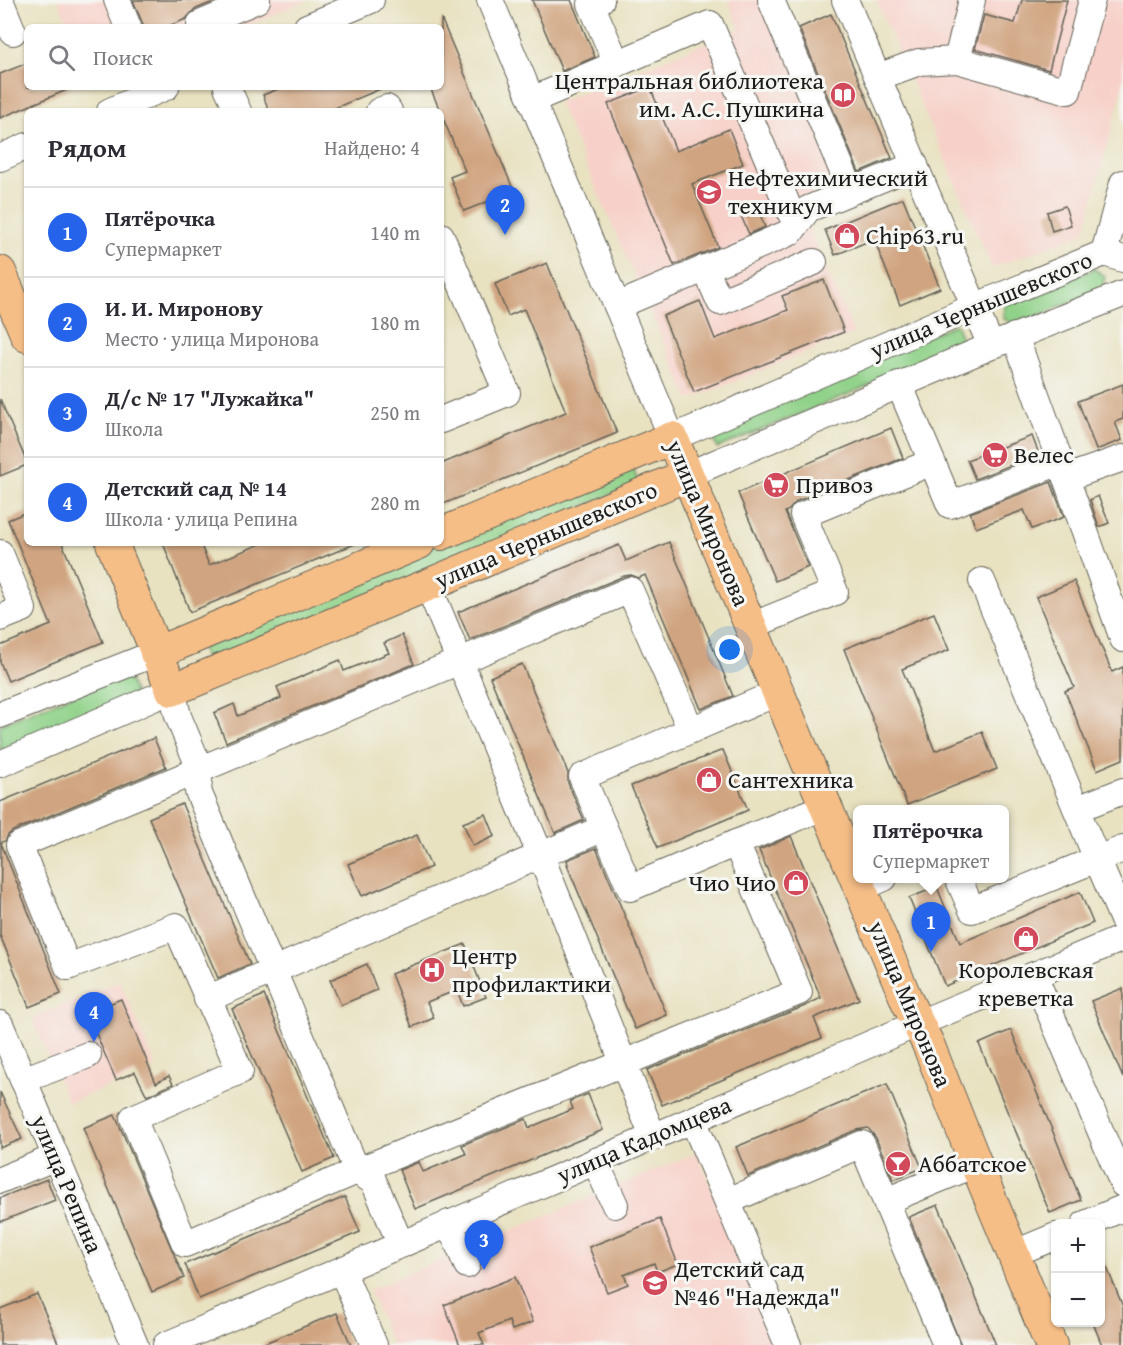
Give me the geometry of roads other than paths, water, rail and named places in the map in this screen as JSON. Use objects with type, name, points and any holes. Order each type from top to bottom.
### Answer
[{"type":"main road","points":[[3,287],[24,324]]},
{"type":"main road","name":"улица Миронова","points":[[672,438],[826,806],[853,851]]},
{"type":"main road","name":"улица Чернышевского","points":[[444,533],[672,438]]},
{"type":"main road","name":"улица Чернышевского","points":[[172,690],[687,475]]},
{"type":"main road","points":[[113,546],[172,690]]},
{"type":"main road","name":"улица Чернышевского","points":[[156,653],[409,546]]},
{"type":"main road","name":"улица Миронова","points":[[872,883],[917,1024],[928,1044],[1051,1345]]},
{"type":"street","points":[[0,0],[13,32]]},
{"type":"street","points":[[117,0],[127,24]]},
{"type":"street","points":[[203,24],[257,0]]},
{"type":"street","points":[[320,15],[371,0]]},
{"type":"street","name":"улица Миронова","points":[[490,0],[672,438]]},
{"type":"street","points":[[601,0],[591,4],[617,64]]},
{"type":"street","points":[[771,0],[851,191]]},
{"type":"street","points":[[845,0],[991,346]]},
{"type":"street","points":[[957,60],[972,0]]},
{"type":"street","points":[[879,77],[920,62],[957,60],[1068,91],[1092,0]]},
{"type":"street","points":[[532,100],[710,24],[796,225]]},
{"type":"street","points":[[117,108],[159,90]]},
{"type":"street","points":[[228,90],[237,108]]},
{"type":"street","points":[[0,158],[24,147]]},
{"type":"street","points":[[617,306],[791,232],[808,209],[915,165]]},
{"type":"street","points":[[1114,256],[1123,183]]},
{"type":"street","points":[[444,243],[507,393],[444,419]]},
{"type":"street","name":"улица Чернышевского","points":[[672,438],[974,307],[1114,256]]},
{"type":"street","points":[[705,268],[720,302],[814,262]]},
{"type":"street","name":"улица Чернышевского","points":[[687,475],[899,384],[1122,293]]},
{"type":"street","points":[[1015,336],[1123,639]]},
{"type":"street","points":[[899,384],[950,505],[1063,470],[1123,458]]},
{"type":"street","points":[[751,626],[835,592],[803,515],[932,462]]},
{"type":"street","points":[[0,553],[23,609],[0,618]]},
{"type":"street","points":[[982,581],[1123,920]]},
{"type":"street","points":[[428,585],[540,854],[653,1137]]},
{"type":"street","points":[[691,730],[630,590],[19,845],[68,968],[176,926],[240,1071],[133,1118],[185,1244],[357,1171],[799,992],[736,843]]},
{"type":"street","name":"улица Чернышевского","points":[[0,715],[156,653]]},
{"type":"street","points":[[172,690],[178,716],[200,769],[198,791],[357,1171],[374,1182],[401,1245]]},
{"type":"street","name":"улица Чернышевского","points":[[0,764],[172,690]]},
{"type":"street","points":[[778,692],[582,777],[630,888],[826,806]]},
{"type":"street","points":[[1077,809],[1123,790]]},
{"type":"street","points":[[207,999],[604,828]]},
{"type":"street","points":[[960,883],[972,910],[1123,849]]},
{"type":"street","name":"улица Кадомцева","points":[[166,1345],[1123,938]]},
{"type":"street","points":[[1034,975],[1123,1184]]},
{"type":"street","name":"улица Репина","points":[[0,1024],[135,1345]]},
{"type":"street","points":[[23,1080],[88,1054]]},
{"type":"street","points":[[693,1120],[788,1345]]},
{"type":"street","points":[[728,1201],[862,1144],[946,1345]]},
{"type":"street","points":[[0,1180],[56,1157]]},
{"type":"street","points":[[595,1161],[615,1205]]},
{"type":"street","points":[[886,1201],[976,1164]]},
{"type":"street","points":[[1097,1219],[1123,1208]]},
{"type":"street","points":[[449,1223],[467,1265]]},
{"type":"street","points":[[1013,1254],[1051,1238]]},
{"type":"street","points":[[342,1271],[374,1345]]},
{"type":"place","name":"Центральная библиотека им. А.С. Пушкина","points":[[843,95]]},
{"type":"place","name":"Нефтехимический техникум","points":[[709,192]]},
{"type":"place","name":"И. И. Миронову","points":[[505,235]]},
{"type":"place","name":"Chip63.ru","points":[[847,236]]},
{"type":"place","name":"Велес","points":[[995,455]]},
{"type":"place","name":"Привоз","points":[[776,485]]},
{"type":"place","name":"Сантехника","points":[[709,780]]},
{"type":"place","name":"Чио Чио","points":[[796,883]]},
{"type":"place","name":"Королевская креветка","points":[[1026,939]]},
{"type":"place","name":"Пятёрочка","points":[[931,952]]},
{"type":"place","name":"Центр профилактики","points":[[432,970]]},
{"type":"place","name":"Детский сад № 14","points":[[94,1042]]},
{"type":"place","name":"Аббатское","points":[[898,1164]]},
{"type":"place","name":"Д/с № 17 \"Лужайка\"","points":[[484,1270]]},
{"type":"place","name":"Детский сад №46 \"Надежда\"","points":[[655,1283]]}]
